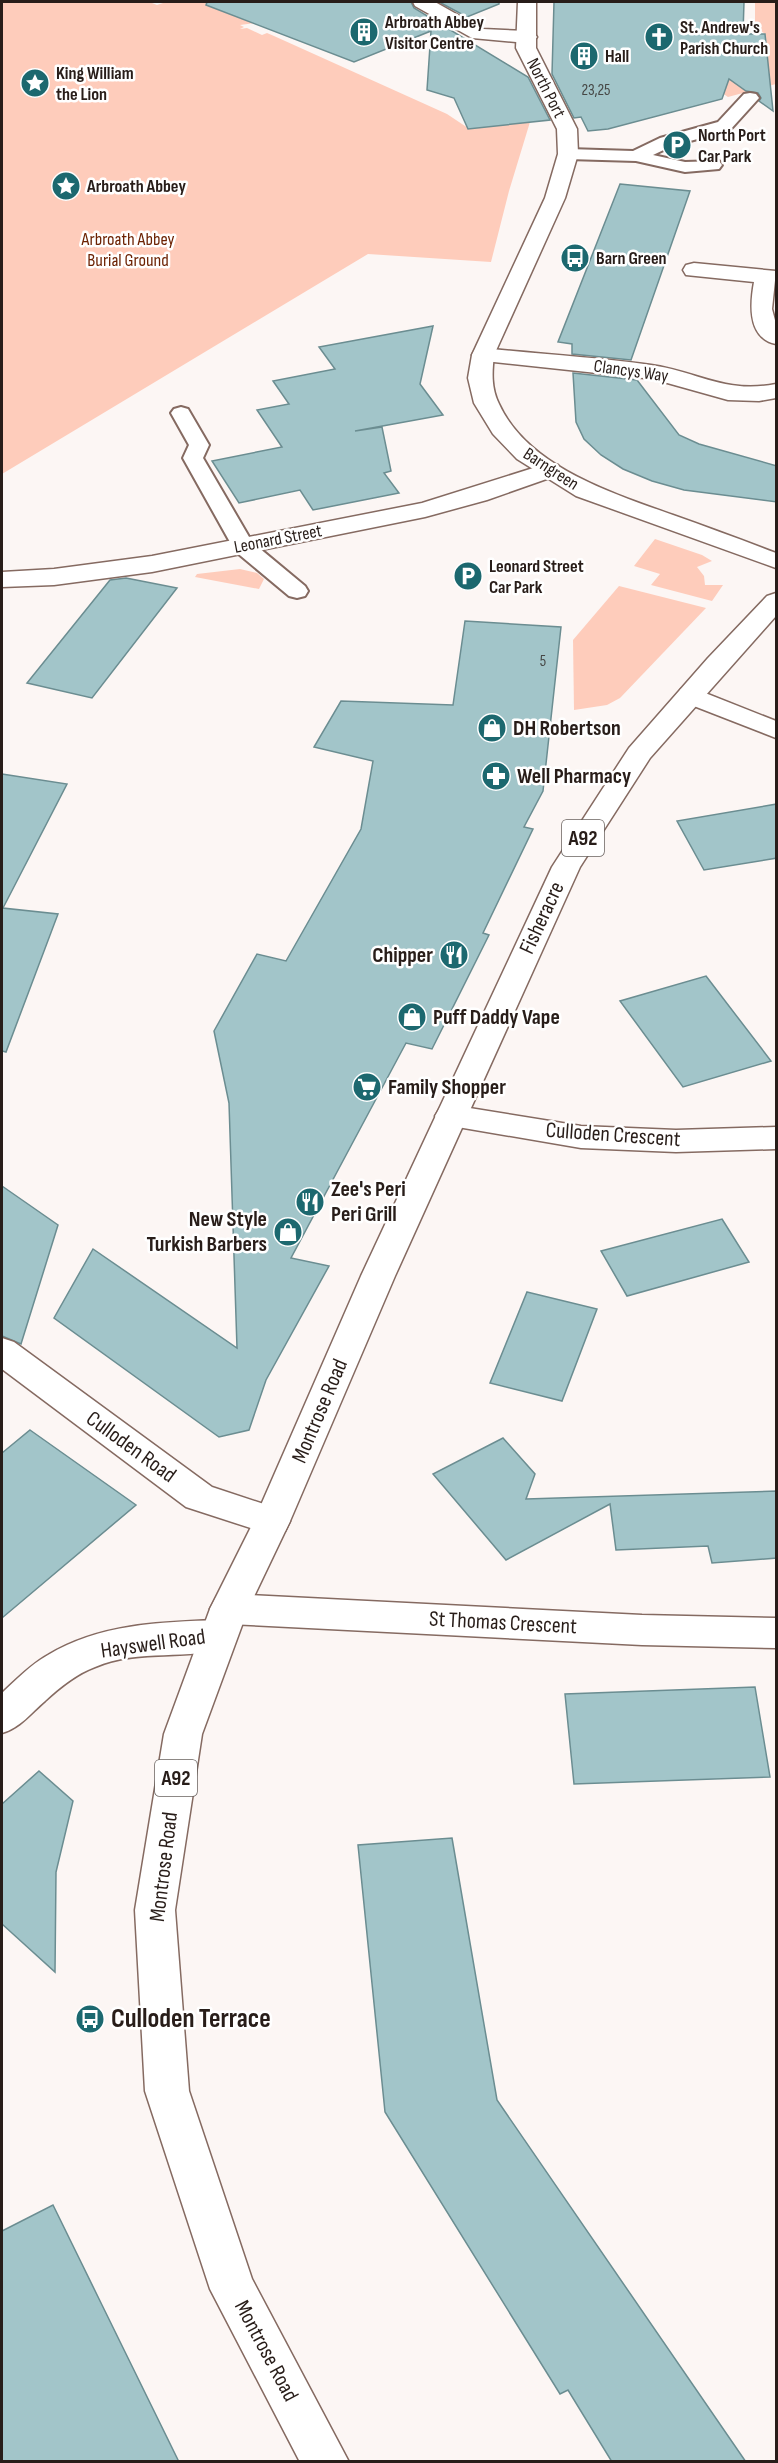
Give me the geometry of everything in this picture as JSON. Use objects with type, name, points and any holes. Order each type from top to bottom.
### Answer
[{"type":"street","points":[[422,2],[479,34],[526,43],[527,2]]},
{"type":"street","name":"North Port","points":[[526,43],[567,129],[568,154],[555,198]]},
{"type":"street","name":"Barngreen","points":[[555,198],[483,355],[480,378],[486,403],[501,429],[525,454],[585,490],[777,561]]},
{"type":"street","points":[[694,270],[771,276],[760,312],[767,327],[777,336]]},
{"type":"street","name":"Clancys Way","points":[[483,355],[671,375],[723,394],[738,396],[777,391]]},
{"type":"street","name":"Leonard Street","points":[[2,580],[54,577],[152,564],[425,510],[478,495],[549,470]]},
{"type":"street","name":"Fisheracre","points":[[452,1116],[566,867],[639,754],[777,601]]},
{"type":"street","points":[[690,695],[777,730]]},
{"type":"street","name":"Culloden Crescent","points":[[452,1116],[581,1137],[676,1141],[777,1138]]},
{"type":"street","name":"Montrose Road","points":[[326,2462],[233,2289],[167,2091],[155,1910],[183,1734],[224,1623],[272,1521],[378,1276],[452,1116]]},
{"type":"street","name":"Culloden Road","points":[[2,1351],[199,1497],[272,1521]]},
{"type":"street","name":"St Thomas Crescent","points":[[224,1623],[777,1633]]},
{"type":"street","name":"Hayswell Road","points":[[2,1717],[61,1666],[106,1646],[166,1638],[224,1623]]},
{"type":"lane","points":[[636,156],[666,142],[724,126],[750,98]]},
{"type":"lane","points":[[568,154],[636,156],[685,167],[713,165]]},
{"type":"lane","points":[[181,413],[199,445],[193,458],[243,546],[297,591]]},
{"type":"green space","name":"Arbroath Abbey Burial Ground","points":[[2,2],[153,2],[157,5],[166,2],[229,2],[255,23],[240,25],[244,27],[240,29],[247,28],[262,35],[267,33],[274,36],[447,114],[468,128],[530,122],[491,262],[368,254],[2,474]]},
{"type":"green space","points":[[755,2],[776,2],[776,84],[728,97],[700,78],[766,46],[765,34],[755,26]]},
{"type":"green space","points":[[655,539],[702,555],[712,561],[697,567],[704,576],[705,585],[723,585],[712,601],[651,585],[660,574],[634,566]]},
{"type":"green space","points":[[240,569],[257,573],[264,579],[259,589],[195,577],[197,574]]},
{"type":"green space","points":[[619,586],[706,608],[620,698],[607,705],[574,710],[573,640]]},
{"type":"building","points":[[207,2],[411,2],[414,8],[528,77],[550,120],[468,129],[454,98],[427,90],[431,31],[354,62],[206,5]]},
{"type":"building","points":[[439,2],[499,2],[499,4],[467,17]]},
{"type":"building","points":[[554,2],[744,2],[743,34],[765,34],[773,111],[759,101],[761,98],[758,93],[746,91],[729,79],[722,99],[608,129],[588,131],[581,117],[574,118],[552,74]]},
{"type":"building","points":[[620,184],[690,191],[631,360],[572,354],[572,344],[558,342]]},
{"type":"building","points":[[433,326],[420,384],[443,415],[355,431],[382,427],[391,471],[384,473],[399,493],[313,510],[300,490],[239,503],[212,461],[282,447],[257,410],[289,404],[273,381],[335,369],[319,347]]},
{"type":"building","points":[[573,373],[637,380],[679,435],[699,444],[777,466],[777,502],[684,490],[652,481],[623,469],[601,455],[584,439],[576,422]]},
{"type":"building","points":[[126,578],[177,588],[92,698],[27,683],[110,580]]},
{"type":"building","points":[[465,621],[561,627],[543,791],[524,827],[533,829],[483,933],[489,935],[432,1049],[406,1043],[291,1258],[329,1266],[266,1380],[249,1430],[219,1437],[54,1318],[93,1249],[237,1348],[229,1103],[214,1031],[257,954],[286,961],[361,829],[373,761],[314,747],[341,701],[453,705]]},
{"type":"building","points":[[2,774],[67,784],[3,908],[58,914],[6,1052],[2,1051]]},
{"type":"building","points":[[777,804],[777,858],[704,870],[677,821]]},
{"type":"building","points":[[706,976],[771,1061],[683,1087],[620,1001]]},
{"type":"building","points":[[2,1186],[58,1225],[21,1344],[2,1336]]},
{"type":"building","points":[[722,1219],[749,1262],[627,1296],[601,1251]]},
{"type":"building","points":[[527,1292],[597,1309],[562,1401],[490,1383]]},
{"type":"building","points":[[30,1430],[136,1505],[2,1618],[2,1453]]},
{"type":"building","points":[[503,1438],[535,1474],[526,1499],[777,1491],[777,1558],[712,1563],[708,1546],[616,1550],[610,1504],[506,1560],[433,1474]]},
{"type":"building","points":[[755,1687],[770,1777],[574,1784],[565,1694]]},
{"type":"building","points":[[39,1771],[73,1801],[56,1872],[55,1972],[2,1924],[2,1804]]},
{"type":"building","points":[[452,1838],[497,2100],[746,2462],[612,2462],[568,2390],[560,2394],[385,2112],[358,1845]]},
{"type":"building","points":[[53,2205],[179,2462],[2,2462],[2,2231]]},
{"type":"place","name":"Arbroath Abbey Visitor Centre","points":[[364,32]]},
{"type":"place","name":"St. Andrew's Parish Church","points":[[659,37]]},
{"type":"place","name":"Hall","points":[[584,56]]},
{"type":"place","name":"King William the Lion","points":[[35,83]]},
{"type":"place","name":"North Port Car Park","points":[[677,145]]},
{"type":"place","name":"Arbroath Abbey","points":[[66,186]]},
{"type":"place","name":"Barn Green","points":[[575,258]]},
{"type":"place","name":"Leonard Street Car Park","points":[[468,576]]},
{"type":"place","name":"DH Robertson","points":[[492,728]]},
{"type":"place","name":"Well Pharmacy","points":[[496,776]]},
{"type":"place","name":"Chipper","points":[[454,955]]},
{"type":"place","name":"Puff Daddy Vape","points":[[412,1017]]},
{"type":"place","name":"Family Shopper","points":[[367,1087]]},
{"type":"place","name":"Zee's Peri Peri Grill","points":[[310,1202]]},
{"type":"place","name":"New Style Turkish Barbers","points":[[288,1232]]},
{"type":"place","name":"Culloden Terrace","points":[[90,2019]]}]
